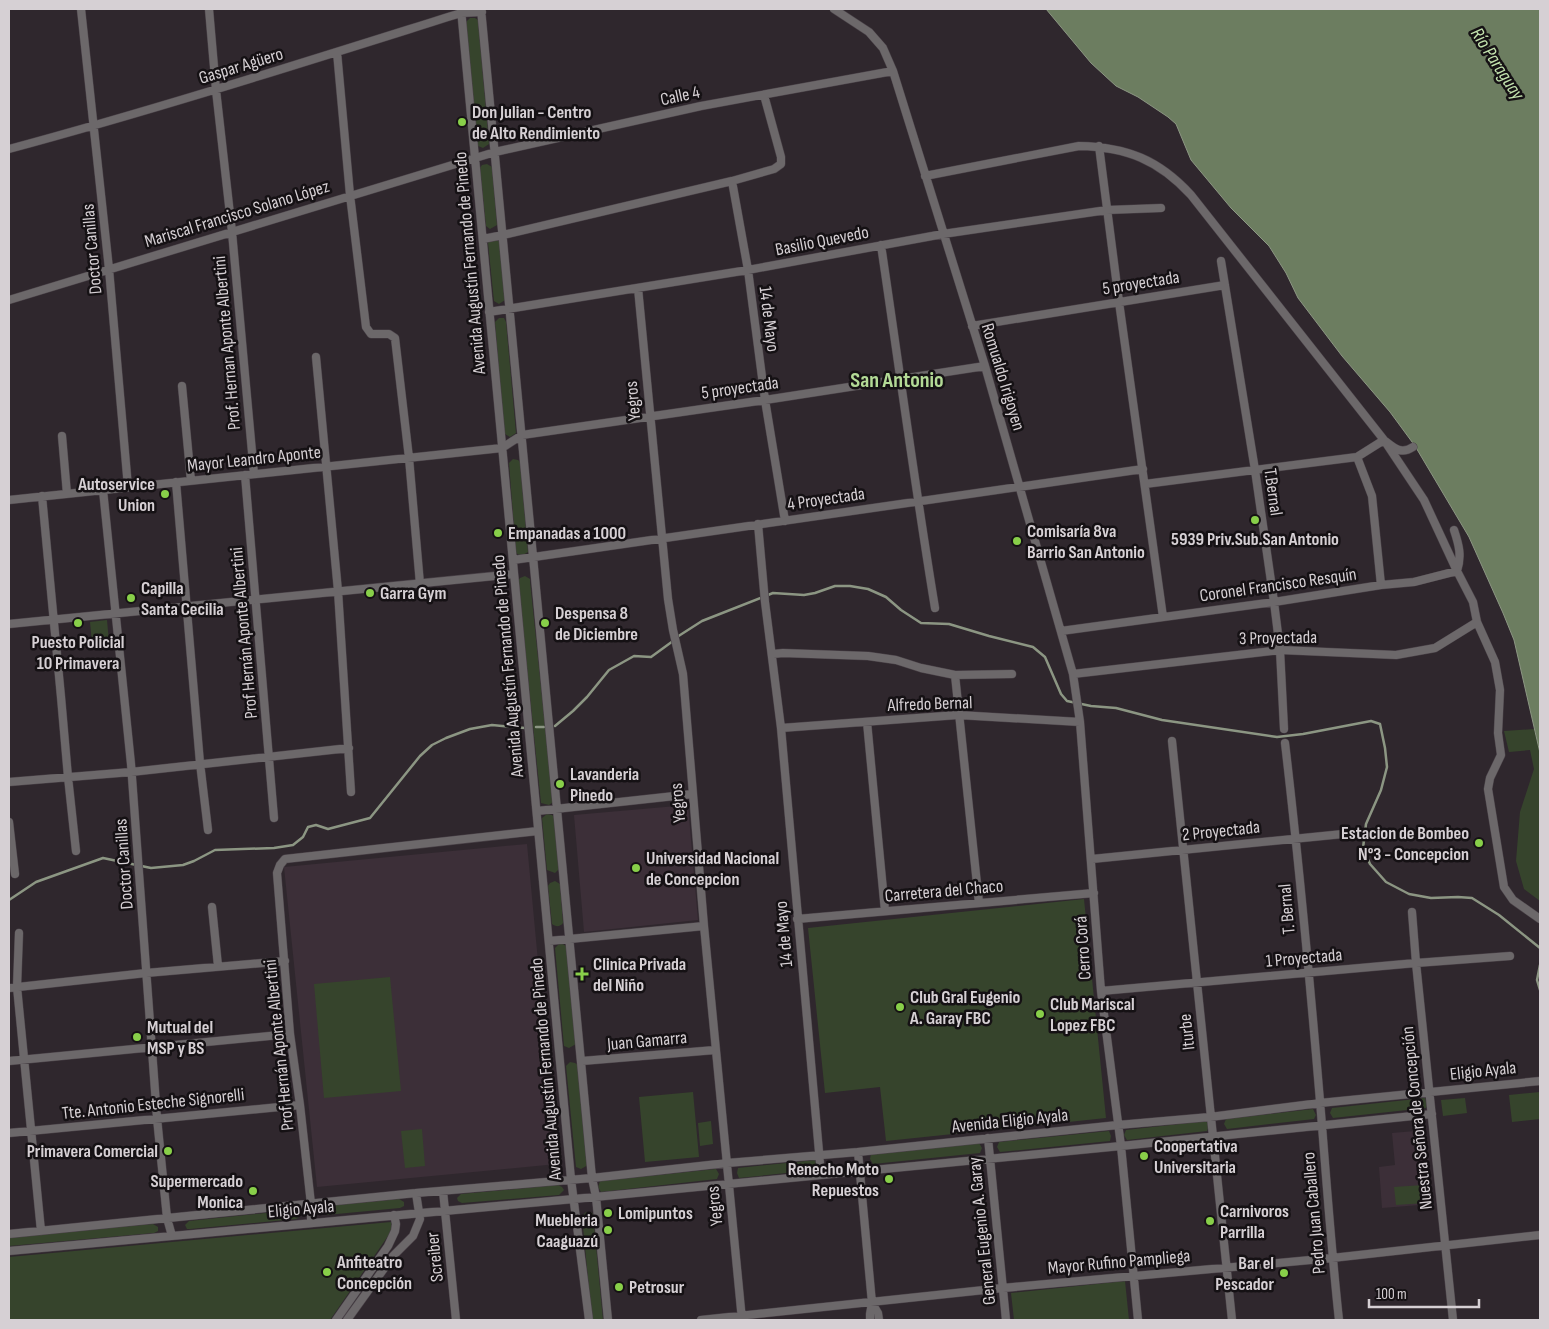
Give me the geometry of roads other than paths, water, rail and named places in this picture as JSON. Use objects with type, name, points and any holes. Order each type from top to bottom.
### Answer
[{"type":"street","name":"Doctor Canillas","points":[[81,9],[95,126],[128,487]]},
{"type":"street","points":[[208,9],[216,90]]},
{"type":"street","name":"Romualdo Irigoyen","points":[[834,9],[869,32],[882,48],[893,71],[985,366],[1073,674],[1076,693]]},
{"type":"street","name":"Gaspar Agüero","points":[[9,149],[216,90],[461,11],[481,10]]},
{"type":"street","name":"Avenida Augustín Fernando de Pinedo","points":[[481,10],[592,1178],[596,1196],[608,1320]]},
{"type":"street","name":"Avenida Augustín Fernando de Pinedo","points":[[461,11],[538,831],[574,1199],[588,1320]]},
{"type":"street","points":[[337,52],[350,195],[366,327],[371,334],[389,334],[395,338],[409,458],[420,584]]},
{"type":"street","name":"Calle 4","points":[[474,158],[701,106],[893,71]]},
{"type":"street","name":"Prof. Hernan Aponte Albertini","points":[[216,90],[232,232],[254,474]]},
{"type":"street","points":[[483,239],[503,236],[732,181],[774,169],[781,164],[781,157],[764,95]]},
{"type":"street","points":[[925,176],[1059,149],[1099,146],[1132,153],[1148,160],[1178,181],[1191,195],[1384,440],[1424,500],[1473,602],[1477,622],[1495,662],[1500,690],[1498,733],[1501,755],[1490,778],[1488,789],[1504,887],[1513,900],[1540,919]]},
{"type":"street","points":[[1099,146],[1163,617]]},
{"type":"street","name":"Mariscal Francisco Solano López","points":[[9,300],[474,158]]},
{"type":"street","name":"14 de Mayo","points":[[732,181],[748,270],[765,400],[785,520]]},
{"type":"street","name":"Basilio Quevedo","points":[[489,312],[748,270],[943,234],[1107,210],[1161,208]]},
{"type":"street","points":[[881,245],[935,608]]},
{"type":"street","name":"T.Bernal","points":[[1221,261],[1274,602],[1280,650],[1284,729]]},
{"type":"street","name":"5 proyectada","points":[[972,326],[1225,285]]},
{"type":"street","name":"Yegros","points":[[638,288],[668,599],[683,674],[715,1050],[742,1319]]},
{"type":"street","points":[[316,357],[338,591],[351,792]]},
{"type":"street","name":"5 proyectada","points":[[502,448],[522,435],[985,366]]},
{"type":"street","points":[[182,386],[191,481]]},
{"type":"street","points":[[62,436],[67,494]]},
{"type":"street","points":[[1384,440],[1400,451],[1413,447]]},
{"type":"street","points":[[1145,484],[1357,457],[1384,440]]},
{"type":"street","name":"Mayor Leandro Aponte","points":[[9,500],[502,448]]},
{"type":"street","points":[[1357,457],[1372,496],[1382,585]]},
{"type":"street","name":"4 Proyectada","points":[[513,560],[1142,469]]},
{"type":"street","name":"Prof Hernán Aponte Albertini","points":[[245,475],[274,818]]},
{"type":"street","points":[[176,482],[200,764],[208,830]]},
{"type":"street","name":"Doctor Canillas","points":[[103,490],[139,860],[157,1118],[167,1218],[172,1236]]},
{"type":"street","points":[[42,496],[76,851]]},
{"type":"street","name":"14 de Mayo","points":[[758,524],[765,602],[781,728],[821,1174]]},
{"type":"street","points":[[1454,530],[1460,550],[1460,561],[1457,571]]},
{"type":"street","name":"Coronel Francisco Resquín","points":[[1061,631],[1414,582],[1457,571]]},
{"type":"street","points":[[9,624],[514,574]]},
{"type":"street","name":"3 Proyectada","points":[[1073,674],[1280,650],[1396,655],[1435,648],[1477,622]]},
{"type":"street","points":[[773,654],[868,656],[896,660],[955,675],[1012,674]]},
{"type":"street","points":[[955,675],[979,903]]},
{"type":"street","name":"Cerro Corá","points":[[1076,693],[1092,859],[1101,992],[1121,1146],[1138,1320]]},
{"type":"street","name":"Alfredo Bernal","points":[[781,728],[958,715],[1080,722]]},
{"type":"street","points":[[867,722],[885,911]]},
{"type":"street","name":"Iturbe","points":[[1172,741],[1232,1320]]},
{"type":"street","name":"T. Bernal","points":[[1285,743],[1296,838],[1320,1103]]},
{"type":"street","points":[[9,782],[131,772],[349,748]]},
{"type":"street","points":[[537,811],[693,794]]},
{"type":"street","points":[[9,822],[15,874]]},
{"type":"street","name":"Prof Hernán Aponte Albertini","points":[[311,1223],[311,1204],[300,1105],[290,1034],[277,873],[280,865],[285,858],[538,831]]},
{"type":"street","name":"2 Proyectada","points":[[1092,859],[1353,833]]},
{"type":"street","name":"Carretera del Chaco","points":[[797,919],[1094,893]]},
{"type":"street","points":[[212,907],[218,966]]},
{"type":"street","name":"Nuestra Señora de Concepción","points":[[1412,912],[1453,1320]]},
{"type":"street","points":[[549,941],[704,926]]},
{"type":"street","points":[[19,933],[18,987],[42,1231]]},
{"type":"street","name":"1 Proyectada","points":[[1101,992],[1308,972],[1510,956]]},
{"type":"street","points":[[9,988],[218,966],[285,962]]},
{"type":"street","points":[[9,1061],[290,1034]]},
{"type":"street","name":"Juan Gamarra","points":[[582,1062],[715,1050]]},
{"type":"street","name":"Eligio Ayala","points":[[1430,1092],[1540,1081]]},
{"type":"street","name":"Avenida Eligio Ayala","points":[[592,1178],[727,1163],[1210,1117],[1430,1092]]},
{"type":"street","name":"Pedro Juan Caballero","points":[[1320,1103],[1332,1258],[1340,1320]]},
{"type":"street","name":"Tte. Antonio Esteche Signorelli","points":[[9,1133],[300,1105]]},
{"type":"street","name":"Avenida Eligio Ayala","points":[[596,1196],[1432,1114]]},
{"type":"street","name":"General Eugenio A. Garay","points":[[988,1138],[1006,1320]]},
{"type":"street","points":[[858,1152],[872,1303],[870,1320]]},
{"type":"street","name":"Eligio Ayala","points":[[9,1234],[416,1193],[592,1178]]},
{"type":"street","name":"Screiber","points":[[443,1191],[456,1320]]},
{"type":"street","points":[[347,1320],[393,1256],[413,1236],[420,1219],[416,1193]]},
{"type":"street","name":"Eligio Ayala","points":[[9,1251],[596,1196]]},
{"type":"street","points":[[336,1320],[388,1246],[395,1231],[394,1216]]},
{"type":"street","name":"Mayor Rufino Pampliega","points":[[701,1320],[742,1319],[1003,1288],[1332,1258],[1540,1235]]},
{"type":"street","points":[[872,1303],[878,1313],[879,1320]]},
{"type":"water","name":"Río Paraguay","points":[[1046,9],[1540,9],[1540,753],[1514,640],[1469,537],[1415,446],[1298,298],[1286,273],[1269,246],[1231,208],[1191,160],[1176,124],[1138,97],[1116,86],[1091,63]]},
{"type":"waterway","points":[[677,637],[702,621],[773,593],[804,595],[835,586],[850,586],[868,589],[886,597],[921,623],[949,624],[1033,647],[1045,657],[1061,694],[1067,701],[1091,706],[1116,708],[1162,720],[1277,737],[1371,721],[1380,724],[1387,767],[1381,790],[1366,824],[1363,848],[1370,864],[1386,882],[1409,894],[1431,898],[1472,898],[1499,915],[1540,948]]},
{"type":"waterway","points":[[555,726],[587,697],[609,670],[634,656],[651,657],[673,641]]},
{"type":"waterway","points":[[9,900],[36,882],[103,858],[151,868],[183,865],[215,850],[274,848],[293,845],[303,837],[308,827],[316,825],[328,829],[370,818],[420,756],[432,745],[470,729],[492,725],[525,728]]},
{"type":"waterway","points":[[536,727],[544,727]]},
{"type":"waterway","points":[[1540,965],[1537,980],[1540,990]]},
{"type":"place","name":"Don Julian - Centro de Alto Rendimiento","points":[[462,122]]},
{"type":"place","name":"Autoservice Union","points":[[165,494]]},
{"type":"place","name":"5939 Priv.Sub.San Antonio","points":[[1255,520]]},
{"type":"place","name":"Empanadas a 1000","points":[[498,533]]},
{"type":"place","name":"Comisaría 8va Barrio San Antonio","points":[[1017,541]]},
{"type":"place","name":"Garra Gym","points":[[370,593]]},
{"type":"place","name":"Capilla Santa Cecilia","points":[[131,598]]},
{"type":"place","name":"Puesto Policial 10 Primavera","points":[[78,623]]},
{"type":"place","name":"Despensa 8 de Diciembre","points":[[545,623]]},
{"type":"place","name":"Lavanderia Pinedo","points":[[560,784]]},
{"type":"place","name":"Estacion de Bombeo N°3 - Concepcion","points":[[1479,843]]},
{"type":"place","name":"Universidad Nacional de Concepcion","points":[[636,868]]},
{"type":"place","name":"Clinica Privada del Niño","points":[[582,974]]},
{"type":"place","name":"Club Gral Eugenio A. Garay FBC","points":[[900,1007]]},
{"type":"place","name":"Club Mariscal Lopez FBC","points":[[1040,1014]]},
{"type":"place","name":"Mutual del MSP y BS","points":[[137,1037]]},
{"type":"place","name":"Primavera Comercial","points":[[168,1151]]},
{"type":"place","name":"Coopertativa Universitaria","points":[[1144,1156]]},
{"type":"place","name":"Renecho Moto Repuestos","points":[[889,1179]]},
{"type":"place","name":"Supermercado Monica","points":[[253,1191]]},
{"type":"place","name":"Lomipuntos","points":[[608,1213]]},
{"type":"place","name":"Carnivoros Parrilla","points":[[1210,1221]]},
{"type":"place","name":"Muebleria Caaguazú","points":[[608,1230]]},
{"type":"place","name":"Anfiteatro Concepción","points":[[327,1272]]},
{"type":"place","name":"Bar el Pescador","points":[[1284,1273]]},
{"type":"place","name":"Petrosur","points":[[619,1287]]},
{"type":"district","name":"San Antonio","points":[[897,380]]}]
